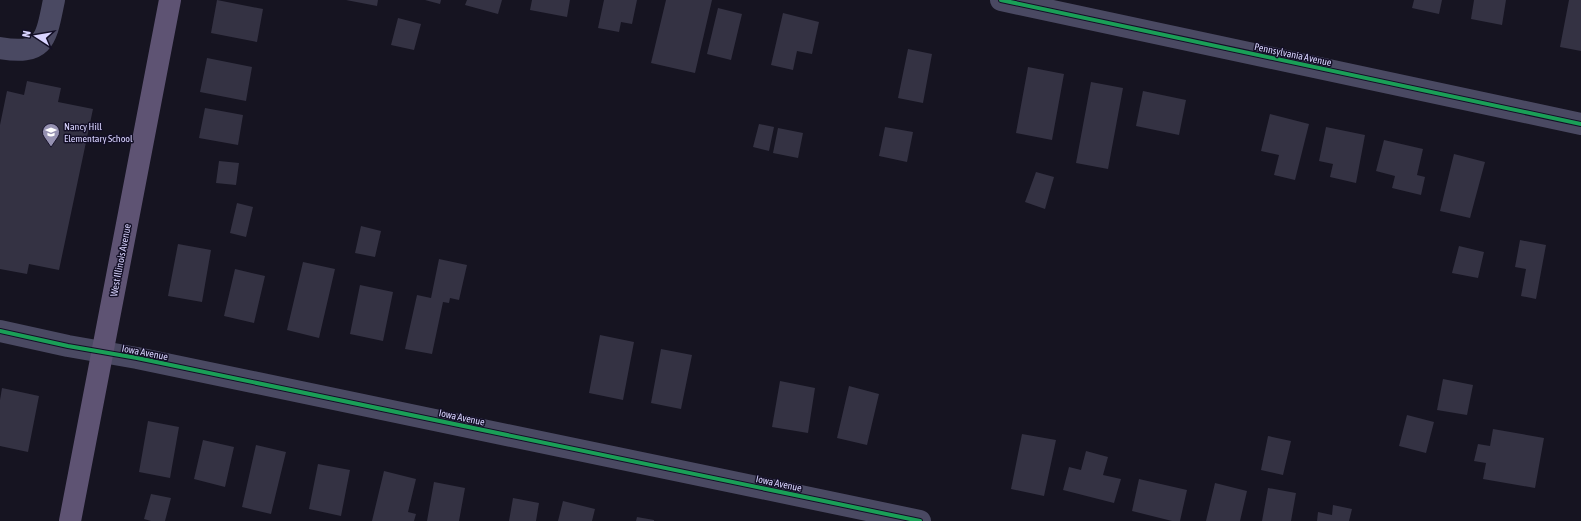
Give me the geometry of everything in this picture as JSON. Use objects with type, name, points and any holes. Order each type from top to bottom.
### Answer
[{"type":"main road","name":"West Illinois Avenue","points":[[70,521],[170,0]]},
{"type":"street","points":[[0,48],[16,51],[27,50],[37,46],[46,35],[54,0]]},
{"type":"street","name":"Pennsylvania Avenue","points":[[1001,0],[1581,124]]},
{"type":"street","name":"Iowa Avenue","points":[[0,331],[137,358],[920,521]]},
{"type":"building","points":[[217,0],[263,9],[257,42],[211,33]]},
{"type":"building","points":[[346,0],[378,0],[377,6]]},
{"type":"building","points":[[425,0],[441,0],[440,4]]},
{"type":"building","points":[[467,0],[502,0],[498,14],[465,5]]},
{"type":"building","points":[[532,0],[570,0],[567,17],[530,10]]},
{"type":"building","points":[[604,0],[637,0],[632,24],[621,22],[619,32],[598,28]]},
{"type":"building","points":[[666,0],[712,0],[695,73],[651,63]]},
{"type":"building","points":[[1414,0],[1442,0],[1439,14],[1412,8]]},
{"type":"building","points":[[1474,0],[1506,0],[1502,25],[1471,19]]},
{"type":"building","points":[[1569,0],[1581,0],[1581,51],[1560,47]]},
{"type":"building","points":[[718,8],[742,14],[731,60],[707,54]]},
{"type":"building","points":[[783,13],[819,22],[812,54],[797,51],[793,70],[771,65]]},
{"type":"building","points":[[398,18],[421,24],[414,50],[391,45]]},
{"type":"building","points":[[908,49],[932,54],[923,103],[898,98]]},
{"type":"building","points":[[207,58],[252,67],[246,101],[200,92]]},
{"type":"building","points":[[1028,67],[1064,74],[1052,140],[1016,133]]},
{"type":"building","points":[[27,81],[61,88],[58,102],[93,109],[59,270],[29,264],[27,274],[0,269],[0,125],[7,91],[24,95]]},
{"type":"building","points":[[1091,82],[1123,88],[1108,169],[1076,163]]},
{"type":"building","points":[[1143,91],[1186,100],[1179,135],[1136,126]]},
{"type":"building","points":[[205,108],[243,115],[238,145],[199,138]]},
{"type":"building","points":[[1270,114],[1309,124],[1295,180],[1274,175],[1279,155],[1261,151]]},
{"type":"building","points":[[759,124],[774,127],[769,151],[753,147]]},
{"type":"building","points":[[885,127],[913,132],[907,162],[879,156]]},
{"type":"building","points":[[1326,127],[1365,135],[1356,183],[1330,177],[1333,164],[1319,161]]},
{"type":"building","points":[[778,128],[803,133],[798,158],[773,153]]},
{"type":"building","points":[[1384,140],[1423,149],[1417,175],[1425,177],[1421,195],[1392,188],[1395,176],[1376,171]]},
{"type":"building","points":[[1454,154],[1485,162],[1470,218],[1440,211]]},
{"type":"building","points":[[219,161],[239,163],[236,185],[216,183]]},
{"type":"building","points":[[1036,172],[1054,177],[1045,209],[1025,202]]},
{"type":"building","points":[[237,203],[253,207],[246,237],[230,233]]},
{"type":"building","points":[[361,226],[381,231],[375,257],[355,253]]},
{"type":"building","points":[[1520,240],[1546,245],[1536,299],[1521,296],[1526,269],[1515,267]]},
{"type":"building","points":[[178,244],[211,250],[202,302],[168,296]]},
{"type":"building","points":[[1459,246],[1484,252],[1478,278],[1452,273]]},
{"type":"building","points":[[439,259],[467,265],[459,300],[450,298],[449,303],[443,302],[432,354],[405,349],[417,295],[431,298]]},
{"type":"building","points":[[303,262],[335,269],[319,338],[287,330]]},
{"type":"building","points":[[235,269],[265,276],[254,323],[224,316]]},
{"type":"building","points":[[360,285],[393,292],[383,341],[350,334]]},
{"type":"building","points":[[600,335],[634,342],[623,400],[589,393]]},
{"type":"building","points":[[661,349],[692,355],[681,409],[651,403]]},
{"type":"building","points":[[1443,379],[1473,385],[1467,415],[1437,410]]},
{"type":"building","points":[[780,381],[815,388],[808,433],[772,427]]},
{"type":"building","points":[[849,386],[879,394],[867,445],[837,438]]},
{"type":"building","points":[[2,388],[39,396],[28,452],[0,446],[0,400]]},
{"type":"building","points":[[1407,415],[1434,422],[1426,453],[1399,446]]},
{"type":"building","points":[[148,421],[179,427],[170,478],[139,472]]},
{"type":"building","points":[[1493,429],[1544,438],[1535,488],[1483,479],[1486,463],[1474,461],[1478,444],[1490,446]]},
{"type":"building","points":[[1022,434],[1056,440],[1044,496],[1011,489]]},
{"type":"building","points":[[1268,436],[1291,441],[1283,475],[1261,470]]},
{"type":"building","points":[[203,440],[234,447],[225,487],[194,479]]},
{"type":"building","points":[[256,445],[286,452],[271,514],[242,507]]},
{"type":"building","points":[[1086,451],[1108,457],[1103,475],[1121,479],[1114,503],[1063,490],[1069,467],[1081,470]]},
{"type":"building","points":[[318,464],[350,470],[341,516],[309,509]]},
{"type":"building","points":[[384,471],[416,479],[408,512],[416,514],[414,521],[372,521]]},
{"type":"building","points":[[1139,479],[1187,490],[1180,521],[1172,521],[1132,511]]},
{"type":"building","points":[[434,482],[465,488],[459,521],[427,521]]},
{"type":"building","points":[[1215,483],[1247,491],[1240,521],[1206,521]]},
{"type":"building","points":[[1268,488],[1296,493],[1291,521],[1262,521]]},
{"type":"building","points":[[151,494],[171,498],[165,521],[151,521],[144,519]]},
{"type":"building","points":[[513,498],[539,503],[536,521],[509,521]]},
{"type":"building","points":[[563,501],[595,509],[592,521],[558,521]]},
{"type":"building","points":[[1333,505],[1352,509],[1349,521],[1317,521],[1318,512],[1332,515]]},
{"type":"building","points":[[637,517],[654,520],[654,521],[636,521]]},
{"type":"cycle path","points":[[1001,0],[1581,124]]},
{"type":"cycle path","points":[[0,331],[68,346],[137,358],[920,521]]},
{"type":"place","name":"Nancy Hill Elementary School","points":[[51,147]]}]
